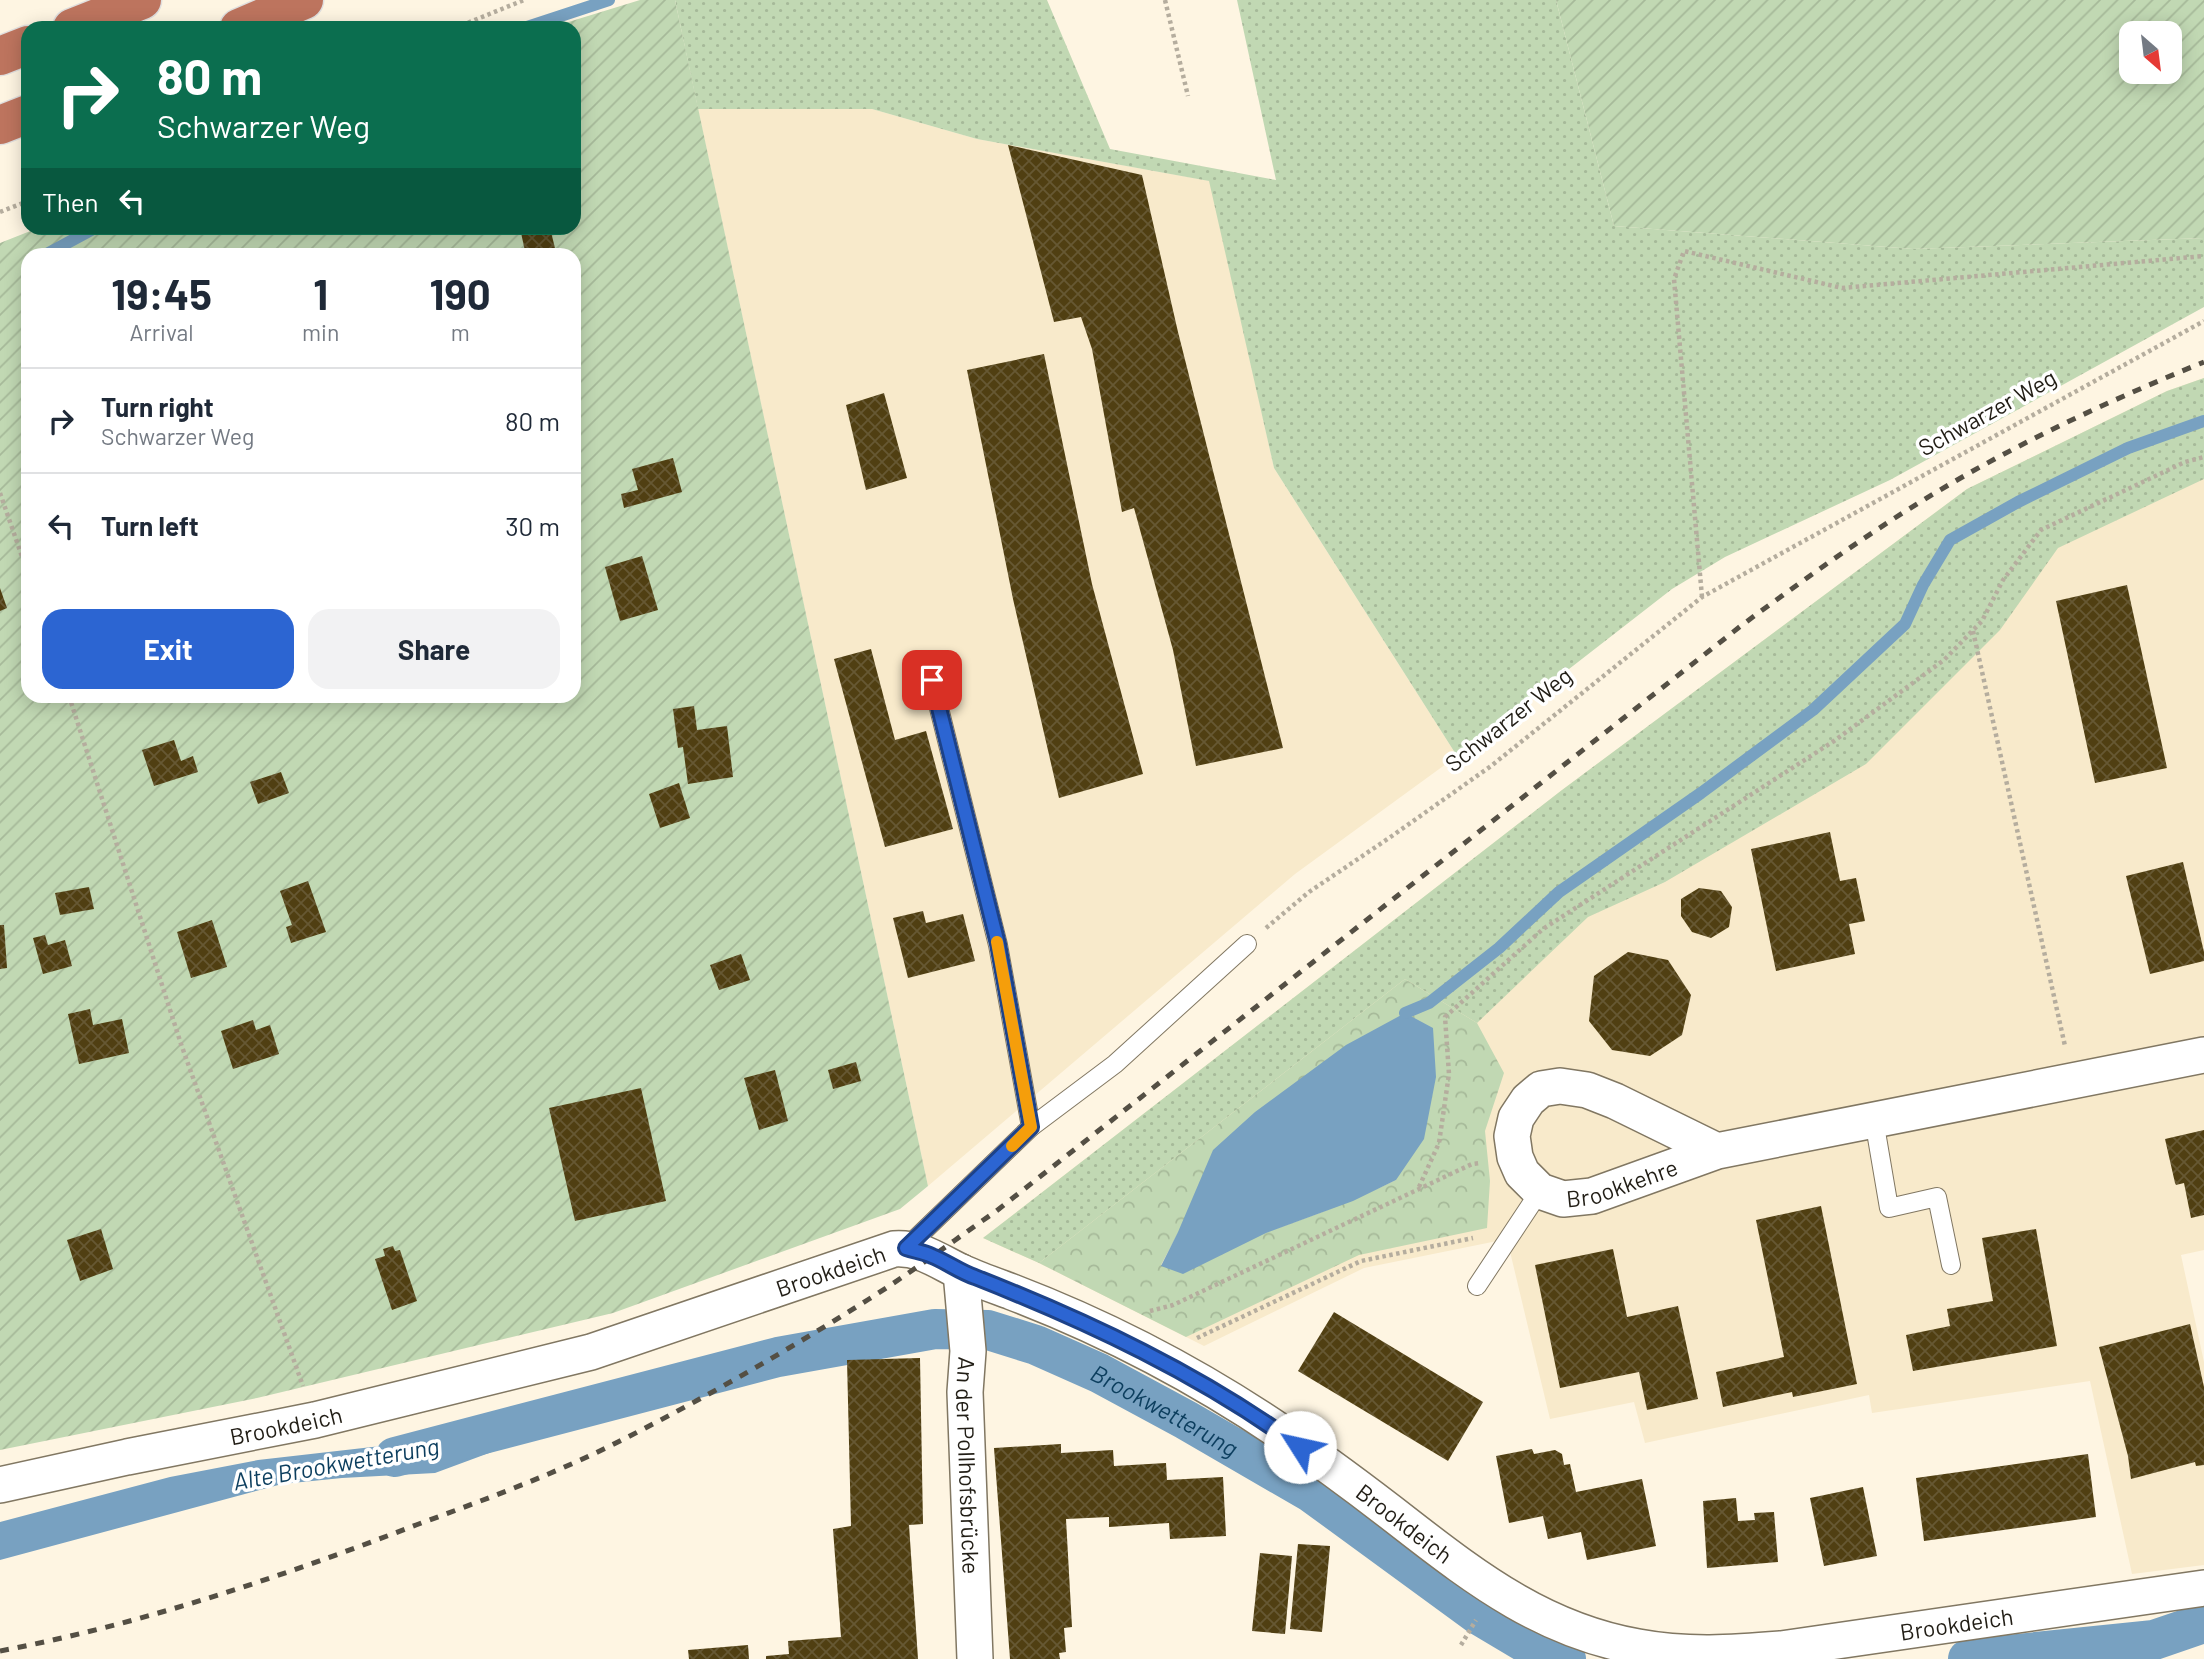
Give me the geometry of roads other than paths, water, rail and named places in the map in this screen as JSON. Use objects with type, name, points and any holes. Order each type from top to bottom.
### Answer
[{"type":"highway","points":[[90,21],[142,0]]},
{"type":"highway","points":[[255,21],[304,0]]},
{"type":"highway","points":[[0,56],[21,48]]},
{"type":"highway","points":[[0,125],[21,117]]},
{"type":"street","name":"Brookkehre","points":[[1717,1151],[1615,1101],[1587,1090],[1560,1086],[1541,1089],[1528,1100],[1516,1118],[1512,1136],[1515,1157],[1522,1173],[1540,1191],[1563,1199],[1592,1196],[1717,1151],[2204,1055]]},
{"type":"street","name":"Brookdeich","points":[[0,1485],[315,1420],[591,1352],[894,1249],[906,1248],[932,1255],[961,1272],[1122,1339],[1172,1365],[1279,1431],[1494,1590],[1556,1624],[1600,1638],[1678,1653],[1725,1654],[1781,1649],[2204,1588]]},
{"type":"street","name":"An der Pollhofsbrücke","points":[[961,1272],[968,1351],[965,1392],[975,1659]]},
{"type":"lane","points":[[932,680],[998,944],[1031,1127]]},
{"type":"lane","points":[[906,1248],[1031,1127],[1115,1064],[1247,944]]},
{"type":"lane","points":[[1874,1120],[1889,1208],[1937,1197],[1951,1265]]},
{"type":"lane","points":[[1477,1286],[1540,1191]]},
{"type":"water","points":[[1405,1013],[1433,1028],[1436,1077],[1424,1139],[1396,1180],[1353,1201],[1266,1233],[1183,1274],[1161,1266],[1213,1150],[1255,1112],[1346,1045]]},
{"type":"water","name":"Alte Brookwetterung","points":[[416,1442],[508,1446],[435,1473],[282,1484],[0,1560],[0,1522],[170,1477],[258,1460]]},
{"type":"waterway","points":[[545,21],[609,0]]},
{"type":"waterway","points":[[58,248],[82,235]]},
{"type":"waterway","points":[[1405,1013],[1429,1003],[1499,948],[1559,892],[1701,793],[1813,710],[1905,624],[1923,585],[1950,540],[2018,502],[2128,448],[2204,421]]},
{"type":"waterway","name":"Brookwetterung","points":[[395,1457],[778,1357],[935,1329],[988,1330],[1036,1345],[1099,1373],[1186,1420],[1312,1493],[1479,1615],[1546,1655],[1566,1659]]},
{"type":"waterway","name":"Brookwetterung","points":[[1968,1659],[2154,1640],[2204,1623]]},
{"type":"railway","points":[[0,1651],[106,1627],[211,1597],[314,1563],[489,1498],[610,1446],[773,1357],[885,1289],[995,1212],[1742,625],[1839,555],[1914,506],[2036,437],[2204,362]]}]
